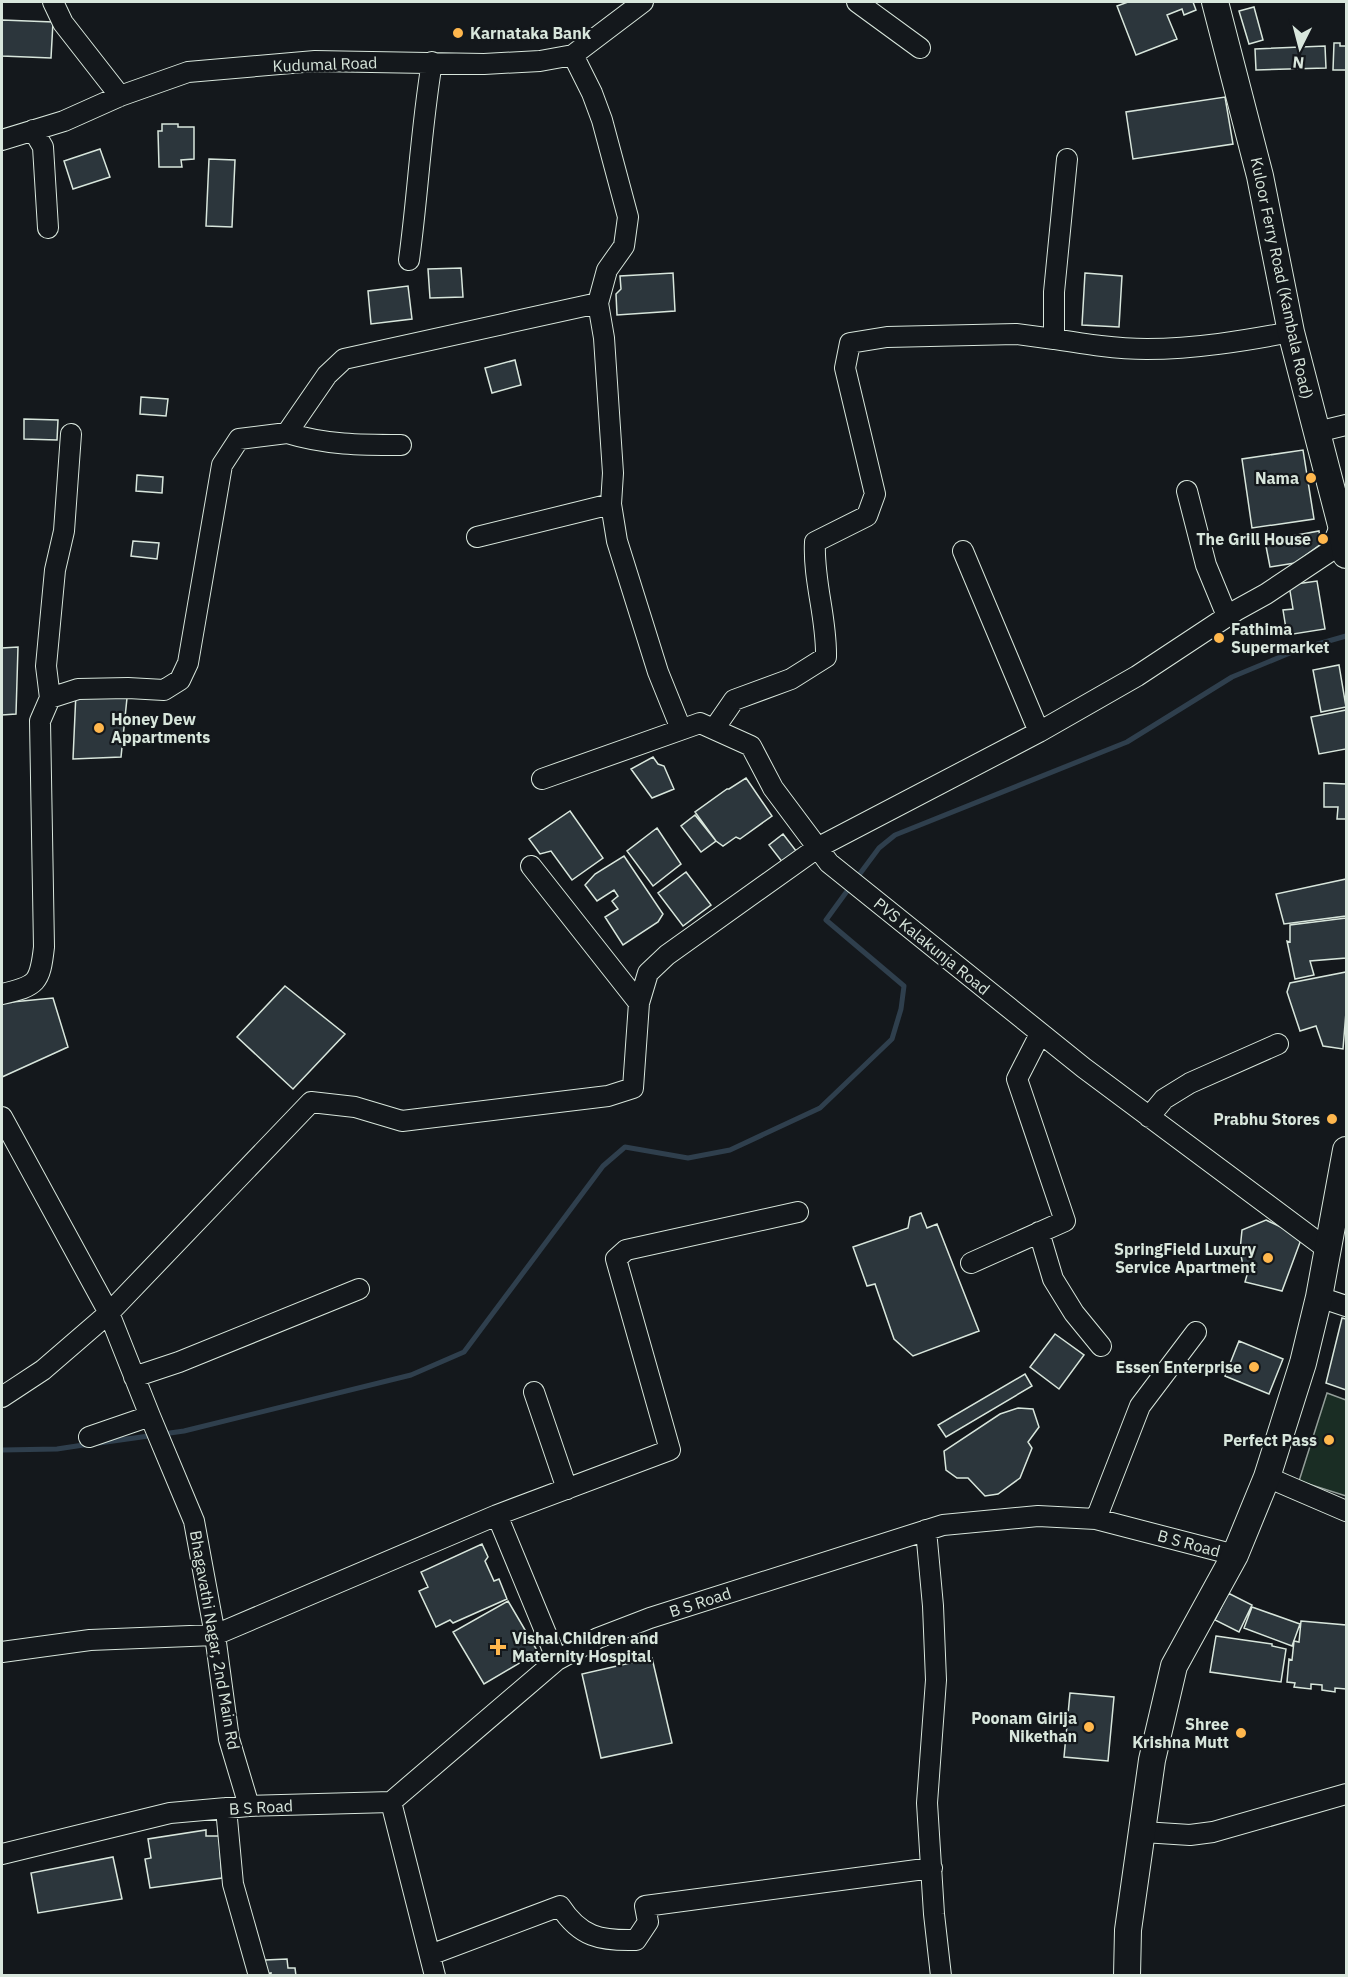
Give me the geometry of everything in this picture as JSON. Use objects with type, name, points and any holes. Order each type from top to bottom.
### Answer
[{"type":"main road","name":"Kuloor Ferry Road (Kambala Road)","points":[[1215,2],[1260,176],[1291,332],[1347,555]]},
{"type":"main road","points":[[1127,1976],[1128,1930],[1152,1761],[1174,1666],[1235,1555],[1267,1477],[1303,1364],[1344,1176],[1347,1150]]},
{"type":"street","points":[[53,2],[63,23],[120,96]]},
{"type":"street","name":"Kudumal Road","points":[[2,140],[64,121],[120,96],[188,72],[315,61],[484,64],[540,62],[573,55],[643,2]]},
{"type":"street","points":[[857,2],[920,48]]},
{"type":"street","points":[[573,55],[592,93],[602,120],[628,217],[624,246],[607,270],[598,303],[604,338],[613,473],[612,520],[658,672],[681,729]]},
{"type":"street","points":[[409,260],[432,62]]},
{"type":"street","points":[[33,130],[43,147],[48,228]]},
{"type":"street","points":[[1054,339],[1054,292],[1067,159]]},
{"type":"street","points":[[287,433],[327,375],[344,359],[598,303]]},
{"type":"street","points":[[714,729],[734,700],[791,679],[826,657],[827,638],[814,564],[815,542],[867,516],[875,494],[845,368],[850,344],[887,337],[1016,334],[1110,348],[1148,349],[1230,343],[1291,332]]},
{"type":"street","points":[[1317,432],[1347,425]]},
{"type":"street","points":[[50,699],[78,689],[164,690],[180,680],[188,663],[222,465],[239,440],[287,433],[312,441],[340,444],[401,445]]},
{"type":"street","points":[[2,994],[28,988],[41,972],[44,947],[40,721],[50,699],[46,666],[55,570],[64,531],[71,434]]},
{"type":"street","points":[[1187,491],[1206,565],[1227,616]]},
{"type":"street","points":[[477,537],[611,504]]},
{"type":"street","points":[[2,1397],[43,1370],[110,1313],[311,1102],[356,1107],[402,1121],[608,1096],[633,1088],[639,1003],[648,973],[667,955],[823,856],[1137,676],[1227,616],[1266,594],[1329,552],[1341,525]]},
{"type":"street","points":[[963,551],[1039,732]]},
{"type":"street","name":"PVS Kalakunja Road","points":[[542,779],[700,723],[751,746],[773,788],[823,856],[1040,1034],[1327,1249]]},
{"type":"street","points":[[531,866],[639,1003]]},
{"type":"street","points":[[971,1263],[1065,1221],[1017,1079],[1040,1034]]},
{"type":"street","points":[[1149,1117],[1164,1099],[1190,1083],[1278,1044]]},
{"type":"street","name":"Bhagavathi Nagar, 2nd Main Rd","points":[[2,1117],[110,1313],[194,1521],[215,1635],[229,1739],[249,1806]]},
{"type":"street","points":[[2,1652],[90,1640],[215,1635],[497,1515],[670,1450],[616,1259],[626,1250],[798,1212]]},
{"type":"street","points":[[1039,1232],[1053,1279],[1074,1313],[1101,1346]]},
{"type":"street","points":[[134,1377],[179,1362],[359,1289]]},
{"type":"street","points":[[1319,1297],[1347,1306]]},
{"type":"street","points":[[1096,1519],[1140,1406],[1196,1332]]},
{"type":"street","points":[[534,1392],[567,1489]]},
{"type":"street","points":[[90,1437],[151,1419]]},
{"type":"street","points":[[1267,1477],[1347,1510]]},
{"type":"street","points":[[497,1515],[557,1660]]},
{"type":"street","name":"B S Road","points":[[2,1854],[170,1813],[249,1806],[391,1802],[557,1660],[598,1638],[650,1618],[944,1525],[1038,1516],[1096,1519],[1235,1555]]},
{"type":"street","points":[[926,1530],[933,1606],[936,1680],[927,1803],[934,1914],[941,1976]]},
{"type":"street","points":[[1143,1832],[1190,1835],[1213,1832],[1347,1794]]},
{"type":"street","points":[[391,1802],[435,1976]]},
{"type":"street","points":[[226,1808],[233,1884],[259,1976]]},
{"type":"street","points":[[430,1955],[560,1906],[570,1922],[590,1935],[636,1940],[648,1922],[645,1906],[932,1868]]},
{"type":"green space","name":"Perfect Pass","points":[[1327,1393],[1346,1400],[1346,1496],[1299,1481]]},
{"type":"building","points":[[1128,2],[1193,2],[1196,10],[1184,15],[1182,9],[1167,15],[1177,39],[1136,55],[1117,6]]},
{"type":"building","points":[[1254,7],[1263,40],[1249,44],[1239,11]]},
{"type":"building","points":[[2,20],[53,22],[51,58],[2,56]]},
{"type":"building","points":[[1334,43],[1346,46],[1346,70],[1333,70]]},
{"type":"building","points":[[1325,46],[1326,68],[1256,70],[1255,49]]},
{"type":"building","points":[[1225,97],[1233,144],[1133,159],[1126,112]]},
{"type":"building","points":[[162,124],[194,127],[194,159],[181,160],[182,167],[159,167],[158,131],[162,131]]},
{"type":"building","points":[[100,149],[110,177],[73,189],[64,161]]},
{"type":"building","points":[[209,159],[235,160],[232,227],[206,226]]},
{"type":"building","points":[[461,268],[463,297],[430,298],[428,269]]},
{"type":"building","points":[[673,273],[675,311],[617,315],[616,294],[621,289],[620,276]]},
{"type":"building","points":[[1085,273],[1122,276],[1119,327],[1082,325]]},
{"type":"building","points":[[408,286],[412,319],[371,324],[368,291]]},
{"type":"building","points":[[515,360],[521,385],[492,393],[485,368]]},
{"type":"building","points":[[141,397],[168,399],[166,416],[140,414]]},
{"type":"building","points":[[24,419],[58,420],[57,440],[24,439]]},
{"type":"building","points":[[1303,450],[1314,519],[1252,528],[1242,459]]},
{"type":"building","points":[[137,475],[163,477],[162,493],[136,491]]},
{"type":"building","points":[[1319,531],[1321,544],[1295,563],[1270,567],[1265,541]]},
{"type":"building","points":[[133,541],[159,543],[157,559],[131,556]]},
{"type":"building","points":[[1317,581],[1325,629],[1287,635],[1283,610],[1293,609],[1289,585]]},
{"type":"building","points":[[18,647],[16,714],[2,715],[2,648]]},
{"type":"building","points":[[1339,665],[1346,707],[1321,712],[1313,670]]},
{"type":"building","name":"Honey Dew Appartments","points":[[76,692],[127,698],[121,757],[73,759]]},
{"type":"building","points":[[1346,710],[1346,749],[1319,754],[1311,717]]},
{"type":"building","points":[[653,757],[658,764],[664,766],[674,789],[652,798],[631,769]]},
{"type":"building","points":[[746,778],[772,816],[740,839],[736,837],[723,846],[716,841],[695,812]]},
{"type":"building","points":[[1324,783],[1346,784],[1346,819],[1337,819],[1338,807],[1324,807]]},
{"type":"building","points":[[570,811],[603,858],[572,880],[551,851],[540,854],[529,839]]},
{"type":"building","points":[[695,815],[716,841],[701,852],[681,826]]},
{"type":"building","points":[[657,828],[681,864],[653,886],[627,851]]},
{"type":"building","points":[[783,834],[797,852],[783,863],[769,845]]},
{"type":"building","points":[[624,856],[663,914],[658,922],[623,945],[605,917],[618,909],[612,901],[618,896],[614,890],[597,901],[585,885],[595,874]]},
{"type":"building","points":[[686,872],[711,905],[683,926],[658,893]]},
{"type":"building","points":[[1346,879],[1346,916],[1284,924],[1276,894]]},
{"type":"building","points":[[1346,918],[1346,958],[1310,961],[1314,975],[1295,979],[1287,941],[1290,942],[1290,925]]},
{"type":"building","points":[[1346,972],[1343,1049],[1323,1046],[1316,1026],[1300,1031],[1287,992],[1290,983]]},
{"type":"building","points":[[285,986],[345,1034],[293,1089],[237,1037]]},
{"type":"building","points":[[53,998],[68,1047],[2,1077],[2,1003]]},
{"type":"building","points":[[921,1213],[927,1228],[937,1224],[979,1331],[913,1356],[894,1339],[875,1284],[867,1286],[853,1247],[908,1228],[910,1217]]},
{"type":"building","name":"SpringField Luxury Service Apartment","points":[[1266,1220],[1302,1237],[1282,1291],[1245,1282],[1249,1268],[1243,1266],[1240,1250],[1242,1230]]},
{"type":"building","points":[[1342,1318],[1346,1319],[1346,1390],[1326,1383]]},
{"type":"building","points":[[1055,1334],[1084,1355],[1059,1389],[1030,1367]]},
{"type":"building","name":"Essen Enterprise","points":[[1239,1341],[1283,1359],[1269,1394],[1225,1376]]},
{"type":"building","points":[[1025,1374],[1032,1386],[946,1437],[938,1425]]},
{"type":"building","points":[[1018,1408],[1033,1409],[1039,1427],[1028,1442],[1032,1448],[1020,1478],[998,1494],[985,1496],[968,1478],[957,1478],[946,1470],[944,1451],[1000,1414]]},
{"type":"building","points":[[482,1544],[488,1557],[485,1561],[494,1581],[499,1579],[507,1599],[453,1623],[450,1620],[436,1627],[419,1591],[428,1587],[421,1572]]},
{"type":"building","points":[[1228,1593],[1252,1605],[1239,1632],[1215,1620]]},
{"type":"building","points":[[508,1601],[538,1652],[484,1684],[453,1632]]},
{"type":"building","points":[[1252,1607],[1300,1624],[1292,1646],[1244,1628]]},
{"type":"building","points":[[1301,1621],[1346,1625],[1346,1689],[1335,1688],[1335,1692],[1322,1690],[1322,1685],[1311,1684],[1311,1689],[1294,1687],[1295,1683],[1287,1682],[1289,1659],[1292,1660],[1294,1641],[1299,1642]]},
{"type":"building","points":[[1216,1636],[1272,1644],[1272,1646],[1286,1649],[1281,1682],[1210,1672]]},
{"type":"building","points":[[652,1658],[672,1743],[601,1758],[582,1674]]},
{"type":"building","name":"Poonam Girija Nikethan","points":[[1070,1693],[1114,1697],[1108,1761],[1064,1757]]},
{"type":"building","points":[[206,1830],[206,1836],[219,1836],[222,1878],[150,1888],[145,1859],[151,1858],[148,1839]]},
{"type":"building","points":[[113,1857],[122,1899],[38,1913],[31,1873]]},
{"type":"building","points":[[287,1959],[288,1968],[295,1968],[296,1976],[265,1974],[265,1960]]},
{"type":"waterway","points":[[856,879],[879,848],[895,835],[1127,742],[1232,677],[1297,650],[1346,636]]},
{"type":"waterway","points":[[99,1443],[184,1431],[411,1375],[464,1352],[603,1166],[625,1147],[688,1158],[730,1150],[820,1108],[892,1039],[901,1009],[904,986],[826,920],[850,887]]},
{"type":"waterway","points":[[2,1450],[57,1449],[90,1444]]},
{"type":"place","name":"Karnataka Bank","points":[[458,33]]},
{"type":"place","name":"Nama","points":[[1311,478]]},
{"type":"place","name":"The Grill House","points":[[1323,539]]},
{"type":"place","name":"Fathima Supermarket","points":[[1219,638]]},
{"type":"place","name":"Honey Dew Appartments","points":[[99,728]]},
{"type":"place","name":"Prabhu Stores","points":[[1332,1119]]},
{"type":"place","name":"SpringField Luxury Service Apartment","points":[[1268,1258]]},
{"type":"place","name":"Essen Enterprise","points":[[1254,1367]]},
{"type":"place","name":"Perfect Pass","points":[[1329,1440]]},
{"type":"place","name":"Vishal Children and Maternity Hospital","points":[[498,1647]]},
{"type":"place","name":"Poonam Girija Nikethan","points":[[1089,1727]]},
{"type":"place","name":"Shree Krishna Mutt","points":[[1241,1733]]}]
